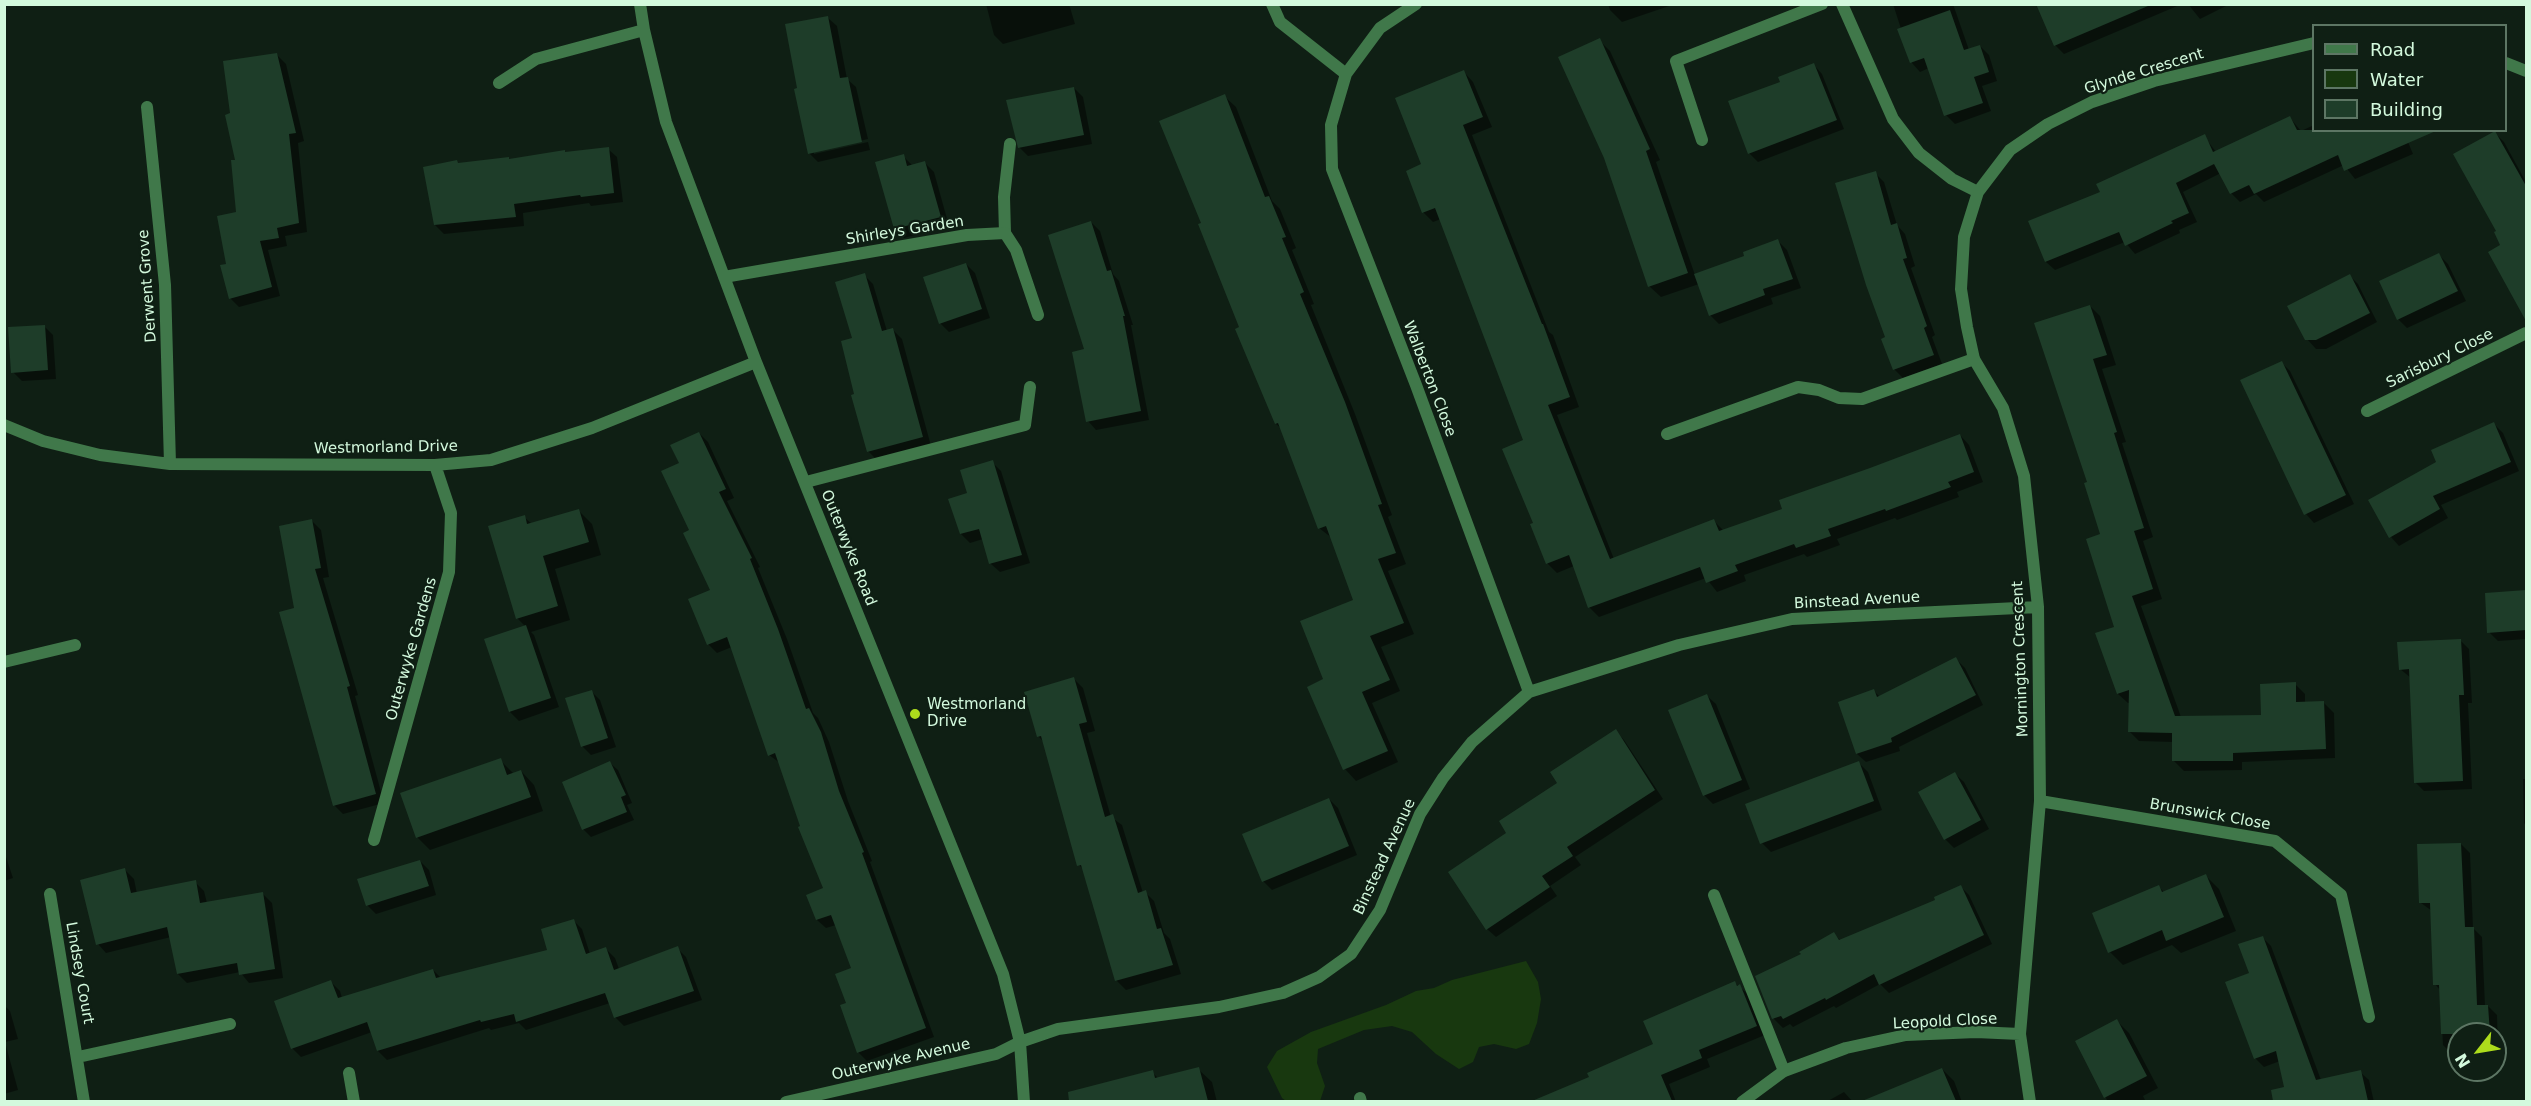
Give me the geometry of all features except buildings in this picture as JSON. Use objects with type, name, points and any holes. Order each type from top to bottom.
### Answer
[{"type":"street","name":"Outerwyke Road","points":[[640,4],[666,122],[724,277],[756,362],[1003,974],[1020,1042],[1024,1101]]},
{"type":"street","points":[[1272,4],[1280,22],[1346,74]]},
{"type":"street","name":"Walberton Close","points":[[1416,4],[1380,28],[1346,74],[1331,125],[1332,169],[1416,386],[1529,692]]},
{"type":"street","points":[[1702,140],[1676,61],[1822,4]]},
{"type":"street","points":[[1842,4],[1893,119],[1919,153],[1952,179],[1978,192]]},
{"type":"street","points":[[499,83],[536,58],[644,30]]},
{"type":"street","name":"Glynde Crescent","points":[[1978,192],[2010,150],[2048,124],[2092,102],[2154,81],[2312,43]]},
{"type":"street","points":[[2507,64],[2526,71]]},
{"type":"street","name":"Derwent Grove","points":[[147,107],[165,285],[170,464]]},
{"type":"street","points":[[1010,144],[1004,197],[1005,233],[1016,250],[1038,315]]},
{"type":"street","name":"Mornington Crescent","points":[[1978,192],[1964,237],[1961,290],[1974,359],[2003,408],[2024,476],[2038,607],[2040,801],[2020,1034],[2031,1101]]},
{"type":"street","name":"Shirleys Garden","points":[[724,277],[967,235],[1005,233]]},
{"type":"street","name":"Sarisbury Close","points":[[2367,411],[2526,333]]},
{"type":"street","points":[[1667,434],[1798,387],[1819,390],[1839,398],[1862,399],[1974,359]]},
{"type":"street","name":"Westmorland Drive","points":[[4,425],[43,441],[100,455],[170,464],[435,465],[491,460],[581,432],[756,362]]},
{"type":"street","points":[[806,482],[1025,425],[1030,387]]},
{"type":"street","name":"Outerwyke Gardens","points":[[374,840],[449,572],[451,513],[435,465]]},
{"type":"street","name":"Binstead Avenue","points":[[1020,1042],[1058,1029],[1219,1007],[1262,998],[1283,993],[1319,977],[1350,954],[1380,910],[1420,814],[1443,778],[1472,742],[1529,692],[1679,645],[1792,619],[2038,607]]},
{"type":"street","points":[[4,662],[75,645]]},
{"type":"street","name":"Brunswick Close","points":[[2040,801],[2275,841],[2341,895],[2370,1017]]},
{"type":"street","name":"Lindsey Court","points":[[50,894],[84,1101]]},
{"type":"street","points":[[1714,895],[1784,1071]]},
{"type":"street","points":[[78,1057],[230,1024]]},
{"type":"street","name":"Leopold Close","points":[[1742,1101],[1784,1071],[1845,1048],[1906,1035],[1976,1032],[2020,1034]]},
{"type":"street","name":"Outerwyke Avenue","points":[[786,1101],[996,1054],[1020,1042]]},
{"type":"street","points":[[349,1073],[354,1101]]},
{"type":"water","points":[[1526,961],[1538,982],[1541,999],[1537,1023],[1529,1044],[1516,1049],[1494,1044],[1479,1047],[1473,1062],[1459,1069],[1436,1054],[1412,1032],[1392,1026],[1364,1030],[1318,1049],[1317,1063],[1325,1086],[1320,1101],[1286,1101],[1282,1098],[1267,1067],[1277,1051],[1311,1032],[1386,1005],[1416,991],[1434,988],[1452,980]]},
{"type":"place","name":"Westmorland Drive","points":[[915,714]]}]
